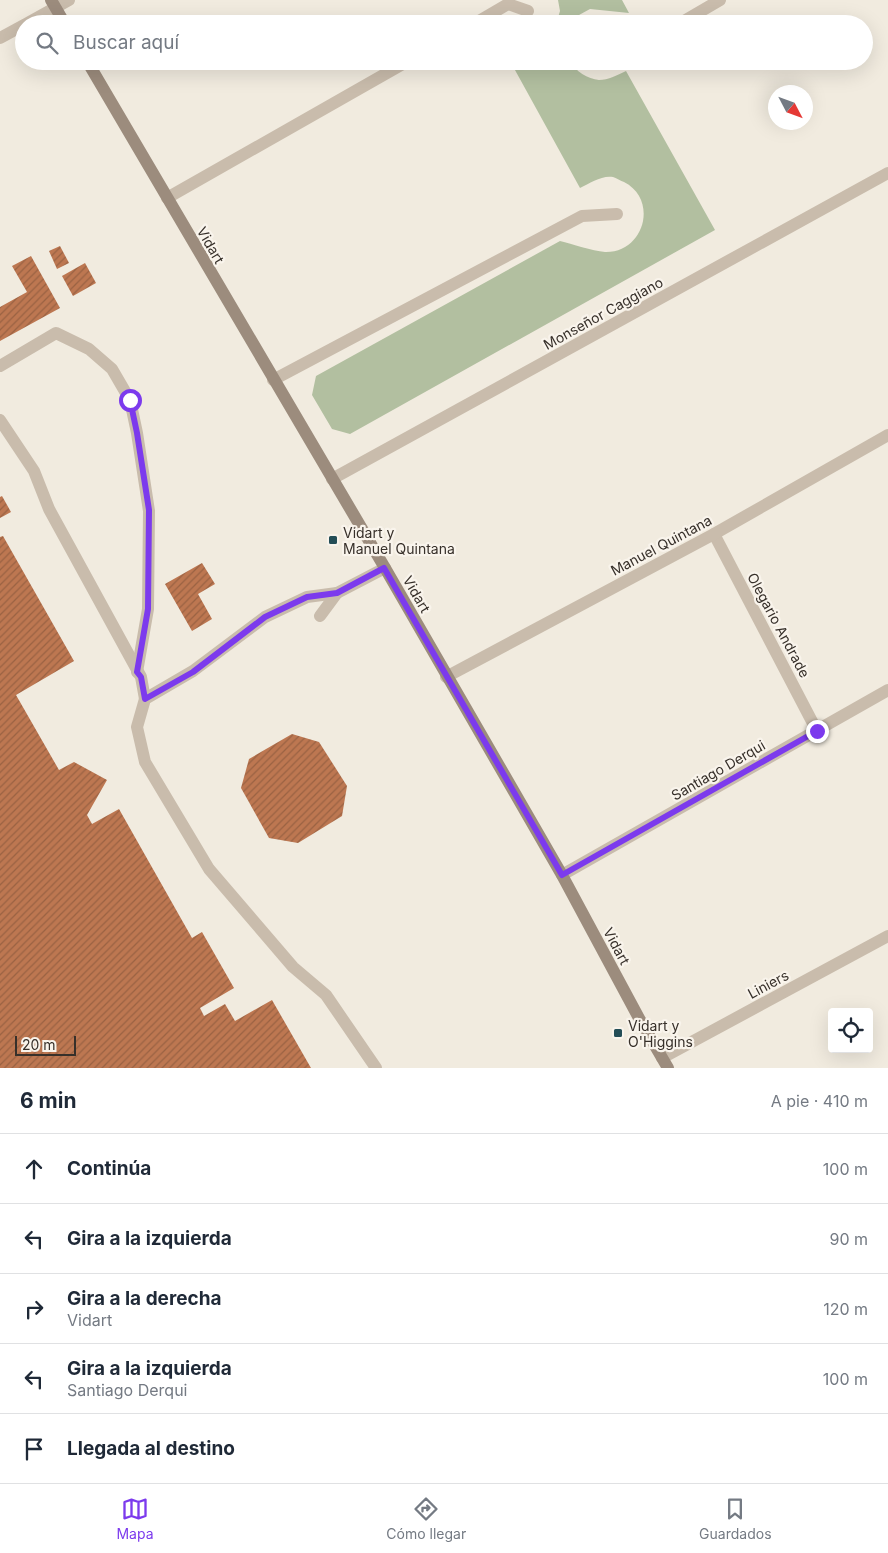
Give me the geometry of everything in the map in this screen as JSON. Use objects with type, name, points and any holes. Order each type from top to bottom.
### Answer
[{"type":"street","points":[[38,15],[53,4],[69,0]]},
{"type":"street","points":[[694,15],[720,0]]},
{"type":"street","points":[[53,4],[60,15]]},
{"type":"street","points":[[489,15],[508,4],[528,11]]},
{"type":"street","points":[[0,38],[15,30]]},
{"type":"street","name":"Vidart","points":[[92,70],[562,875],[665,1063]]},
{"type":"street","points":[[167,198],[392,70]]},
{"type":"street","name":"Monseñor Caggiano","points":[[332,478],[888,173]]},
{"type":"street","points":[[273,380],[582,216],[618,214]]},
{"type":"street","points":[[0,366],[56,332],[89,349],[112,369],[130,400],[149,510],[148,609],[137,672]]},
{"type":"street","points":[[0,420],[34,471],[49,509],[141,677],[145,699],[137,727],[146,762],[209,869],[293,967],[326,995],[376,1068]]},
{"type":"street","name":"Manuel Quintana","points":[[446,677],[714,534],[888,435]]},
{"type":"street","name":"Olegario Andrade","points":[[714,534],[817,731]]},
{"type":"street","points":[[145,699],[193,672],[265,617],[307,597],[337,593],[384,568]]},
{"type":"street","points":[[320,616],[337,593]]},
{"type":"street","name":"Santiago Derqui","points":[[562,875],[888,690]]},
{"type":"street","name":"Liniers","points":[[665,1063],[888,936]]},
{"type":"green space","points":[[558,0],[622,0],[629,13],[590,9],[579,15],[559,15]]},
{"type":"green space","points":[[515,70],[577,70],[582,74],[599,80],[626,71],[715,230],[350,434],[332,429],[312,395],[316,376],[560,241],[605,252],[618,250],[629,244],[637,235],[642,224],[644,212],[635,190],[613,177],[596,180],[580,188]]},
{"type":"building","points":[[60,246],[69,263],[57,269],[49,251]]},
{"type":"building","points":[[31,256],[60,308],[0,341],[0,307],[27,292],[12,266]]},
{"type":"building","points":[[85,263],[96,283],[73,296],[62,276]]},
{"type":"building","points":[[2,496],[11,512],[0,518],[0,497]]},
{"type":"building","points":[[3,536],[74,661],[16,695],[59,770],[74,762],[107,780],[87,815],[92,824],[119,809],[192,938],[202,932],[234,988],[200,1008],[204,1016],[225,1004],[235,1021],[272,1000],[311,1068],[0,1068],[0,537]]},
{"type":"building","points":[[202,563],[215,584],[198,594],[212,619],[192,631],[165,584]]},
{"type":"building","points":[[292,734],[319,742],[347,786],[342,816],[298,843],[269,838],[241,788],[249,759]]},
{"type":"place","name":"Vidart y Manuel Quintana","points":[[333,540]]},
{"type":"place","name":"Vidart y O'Higgins","points":[[618,1033]]},
{"type":"route","points":[[130,400],[149,510],[148,609],[137,672],[141,677],[145,699],[193,672],[265,617],[307,597],[337,593],[384,568],[562,875],[817,731]]}]
